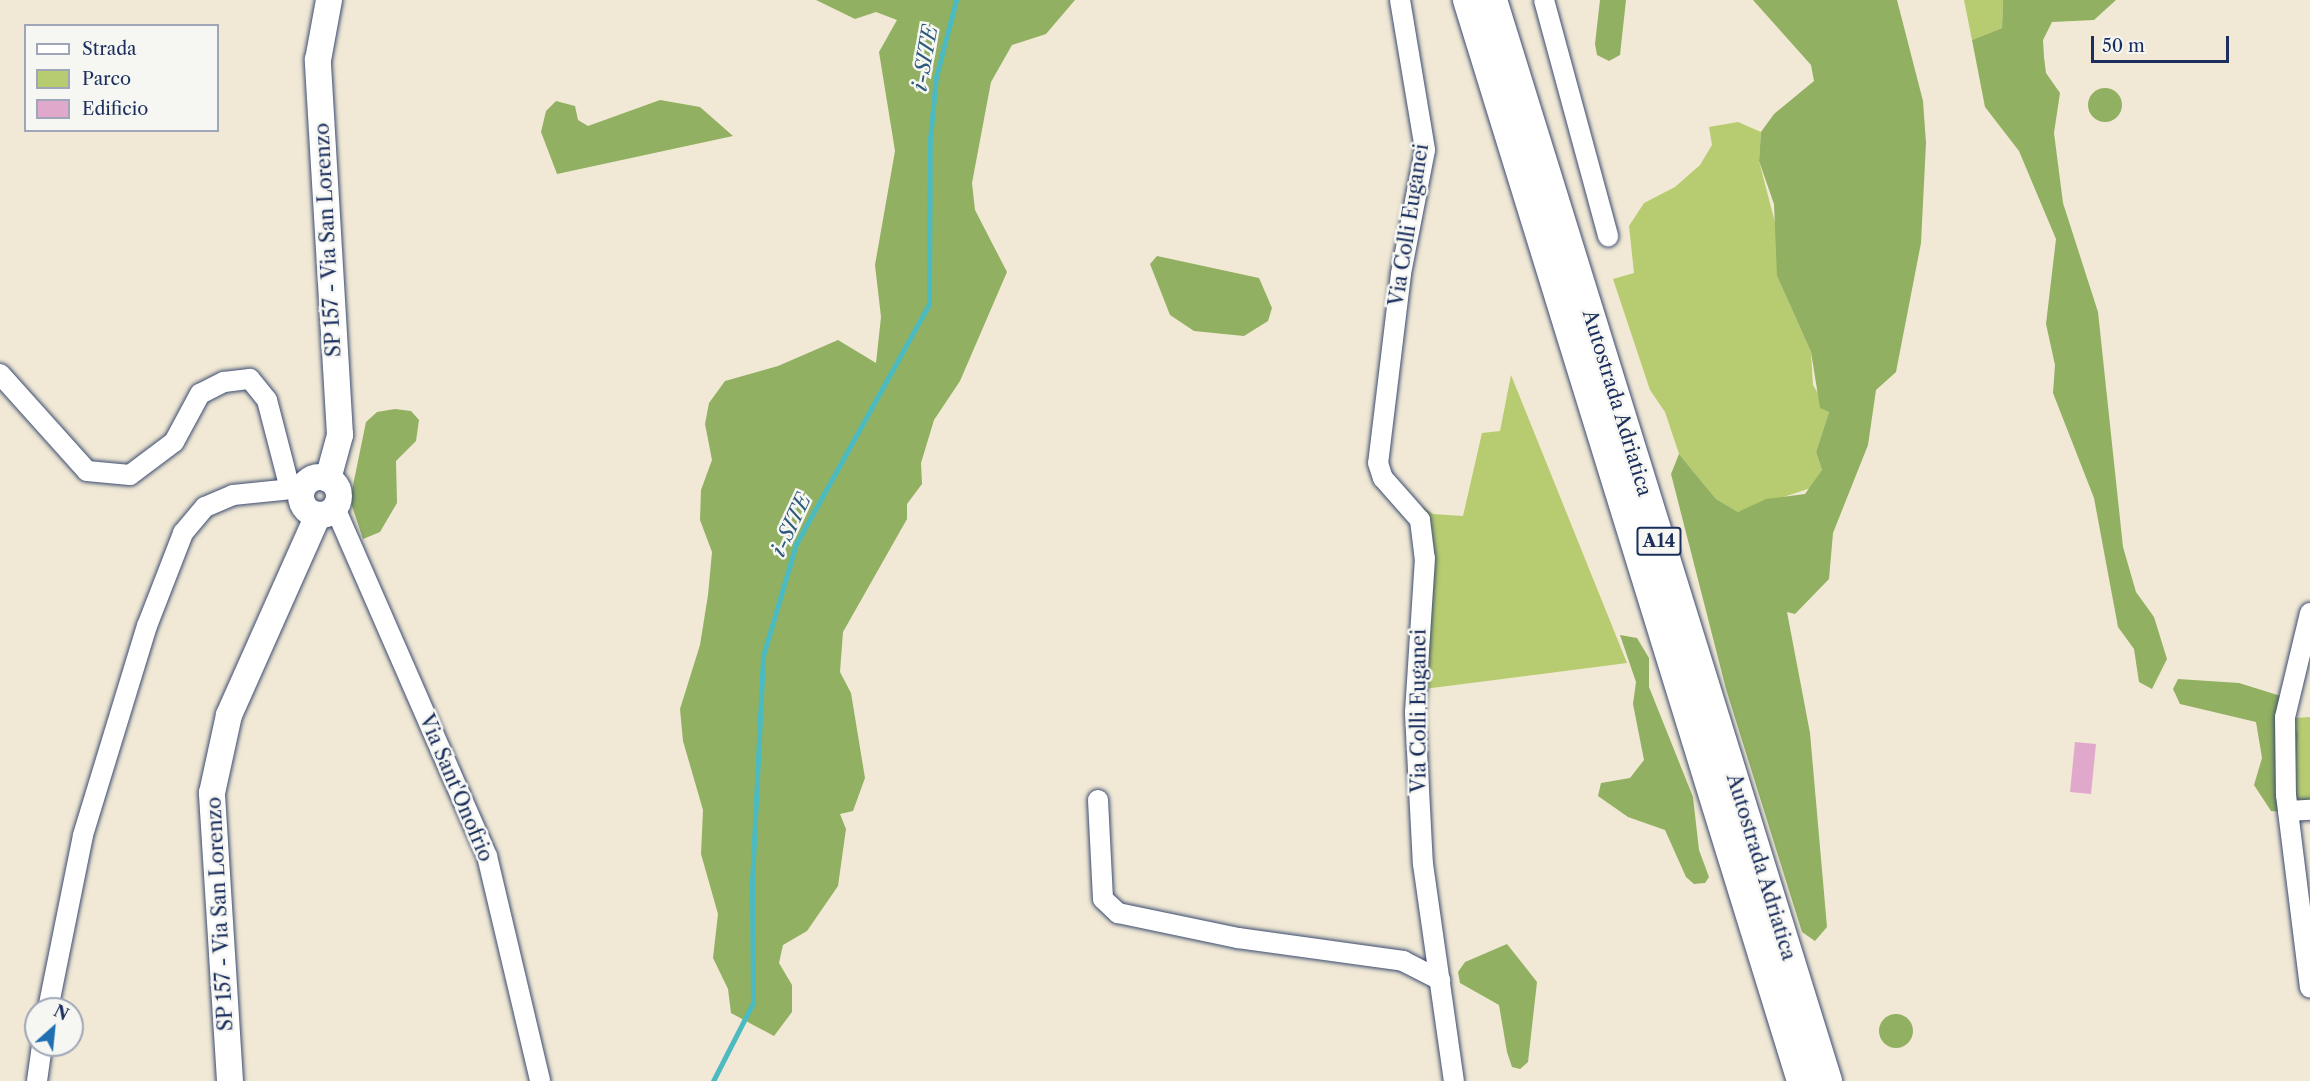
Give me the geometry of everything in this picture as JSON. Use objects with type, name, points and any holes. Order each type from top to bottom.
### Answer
[{"type":"highway","name":"Autostrada Adriatica","points":[[1467,0],[1801,1081]]},
{"type":"highway","name":"Autostrada Adriatica","points":[[1493,0],[1828,1081]]},
{"type":"main road","name":"SP 157 - Via San Lorenzo","points":[[328,479],[340,435],[318,60],[330,0]]},
{"type":"main road","points":[[328,479],[339,495],[326,511],[303,506],[296,488],[310,480],[328,479]]},
{"type":"main road","name":"SP 157 - Via San Lorenzo","points":[[230,1081],[212,793],[229,715],[326,511]]},
{"type":"street","name":"Via Colli Euganei","points":[[1400,0],[1425,150],[1401,274],[1378,463],[1383,478],[1420,520],[1425,558],[1415,713],[1423,864],[1454,1081]]},
{"type":"street","points":[[1544,0],[1608,236]]},
{"type":"street","points":[[0,374],[87,471],[130,474],[174,442],[200,394],[224,382],[250,379],[267,400],[296,488],[233,495],[205,507],[183,533],[169,562],[82,835],[50,997]]},
{"type":"street","name":"Via Sant'Onofrio","points":[[326,511],[487,856],[540,1081]]},
{"type":"street","points":[[2310,613],[2285,717],[2288,811],[2310,988]]},
{"type":"street","points":[[1098,800],[1103,899],[1118,913],[1238,938],[1403,961],[1440,980]]},
{"type":"street","points":[[2288,811],[2310,810]]},
{"type":"street","points":[[37,1081],[40,1057]]},
{"type":"green space","points":[[816,0],[1075,0],[1046,34],[1012,45],[991,82],[972,183],[975,210],[1007,272],[960,381],[934,420],[921,463],[922,484],[907,504],[907,519],[843,632],[840,672],[851,693],[865,778],[853,811],[840,814],[846,829],[838,886],[807,931],[783,945],[779,963],[792,985],[792,1012],[774,1036],[731,1013],[728,989],[713,958],[718,914],[701,854],[703,810],[683,741],[680,709],[700,645],[708,595],[712,552],[700,520],[701,490],[712,460],[705,424],[709,403],[725,381],[778,366],[838,340],[876,363],[881,317],[875,265],[895,151],[879,52],[897,20],[876,12],[855,19]]},
{"type":"green space","points":[[1600,0],[1626,0],[1620,55],[1609,61],[1597,55],[1595,44]]},
{"type":"green space","points":[[1753,0],[1897,0],[1923,101],[1926,143],[1921,243],[1896,372],[1876,390],[1868,445],[1833,533],[1829,579],[1795,614],[1787,612],[1810,733],[1827,927],[1815,941],[1802,932],[1726,689],[1671,474],[1679,454],[1716,499],[1738,512],[1766,499],[1805,494],[1822,470],[1816,452],[1829,412],[1820,408],[1811,352],[1777,276],[1774,204],[1759,161],[1761,132],[1774,114],[1814,81],[1811,65]]},
{"type":"green space","points":[[1964,0],[2003,0],[2002,28],[1972,40]]},
{"type":"green space","points":[[2003,0],[2116,0],[2094,20],[2052,22],[2043,40],[2046,73],[2060,93],[2054,133],[2063,203],[2098,312],[2123,547],[2136,592],[2154,617],[2167,659],[2152,689],[2139,682],[2134,649],[2118,627],[2094,498],[2053,393],[2055,365],[2046,324],[2056,239],[2019,151],[1985,107],[1972,40],[2002,28]]},
{"type":"green space","points":[[2105,88],[2117,93],[2122,105],[2117,117],[2105,122],[2093,117],[2088,105],[2093,93]]},
{"type":"green space","points":[[660,100],[700,107],[733,136],[557,174],[541,132],[546,111],[556,101],[575,106],[578,120],[588,126]]},
{"type":"green space","points":[[1738,122],[1761,132],[1759,161],[1779,238],[1777,276],[1811,352],[1813,385],[1829,412],[1816,452],[1822,470],[1814,487],[1738,512],[1716,499],[1679,454],[1665,412],[1650,390],[1613,279],[1634,273],[1629,226],[1644,203],[1675,187],[1700,165],[1712,145],[1709,127]]},
{"type":"green space","points":[[1157,256],[1259,278],[1272,308],[1268,321],[1244,336],[1194,331],[1170,315],[1150,264]]},
{"type":"green space","points":[[1511,375],[1627,663],[1416,690],[1434,553],[1432,529],[1422,506],[1433,514],[1463,516],[1482,433],[1500,431]]},
{"type":"green space","points":[[395,409],[411,411],[419,420],[416,441],[396,461],[397,503],[380,532],[363,539],[350,500],[366,422],[377,412]]},
{"type":"green space","points":[[1620,635],[1637,638],[1649,658],[1649,687],[1693,797],[1699,850],[1709,877],[1705,883],[1694,884],[1686,877],[1665,830],[1628,817],[1598,796],[1601,783],[1630,778],[1644,760],[1633,704],[1636,682]]},
{"type":"green space","points":[[2178,679],[2239,683],[2284,697],[2298,734],[2293,795],[2284,812],[2271,811],[2254,785],[2262,758],[2256,722],[2180,704],[2173,689]]},
{"type":"green space","points":[[2310,717],[2310,805],[2294,805],[2295,718]]},
{"type":"green space","points":[[1507,944],[1537,982],[1528,1062],[1520,1069],[1512,1067],[1507,1052],[1499,1005],[1460,983],[1458,972],[1465,962]]},
{"type":"green space","points":[[1896,1014],[1908,1019],[1913,1031],[1908,1043],[1896,1048],[1884,1043],[1879,1031],[1884,1019]]},
{"type":"building","points":[[2075,742],[2096,744],[2091,794],[2070,792]]},
{"type":"waterway","name":"i-SITE","points":[[713,1081],[753,1003],[752,882],[763,656],[796,544],[929,304],[930,139],[936,77],[956,0]]}]
